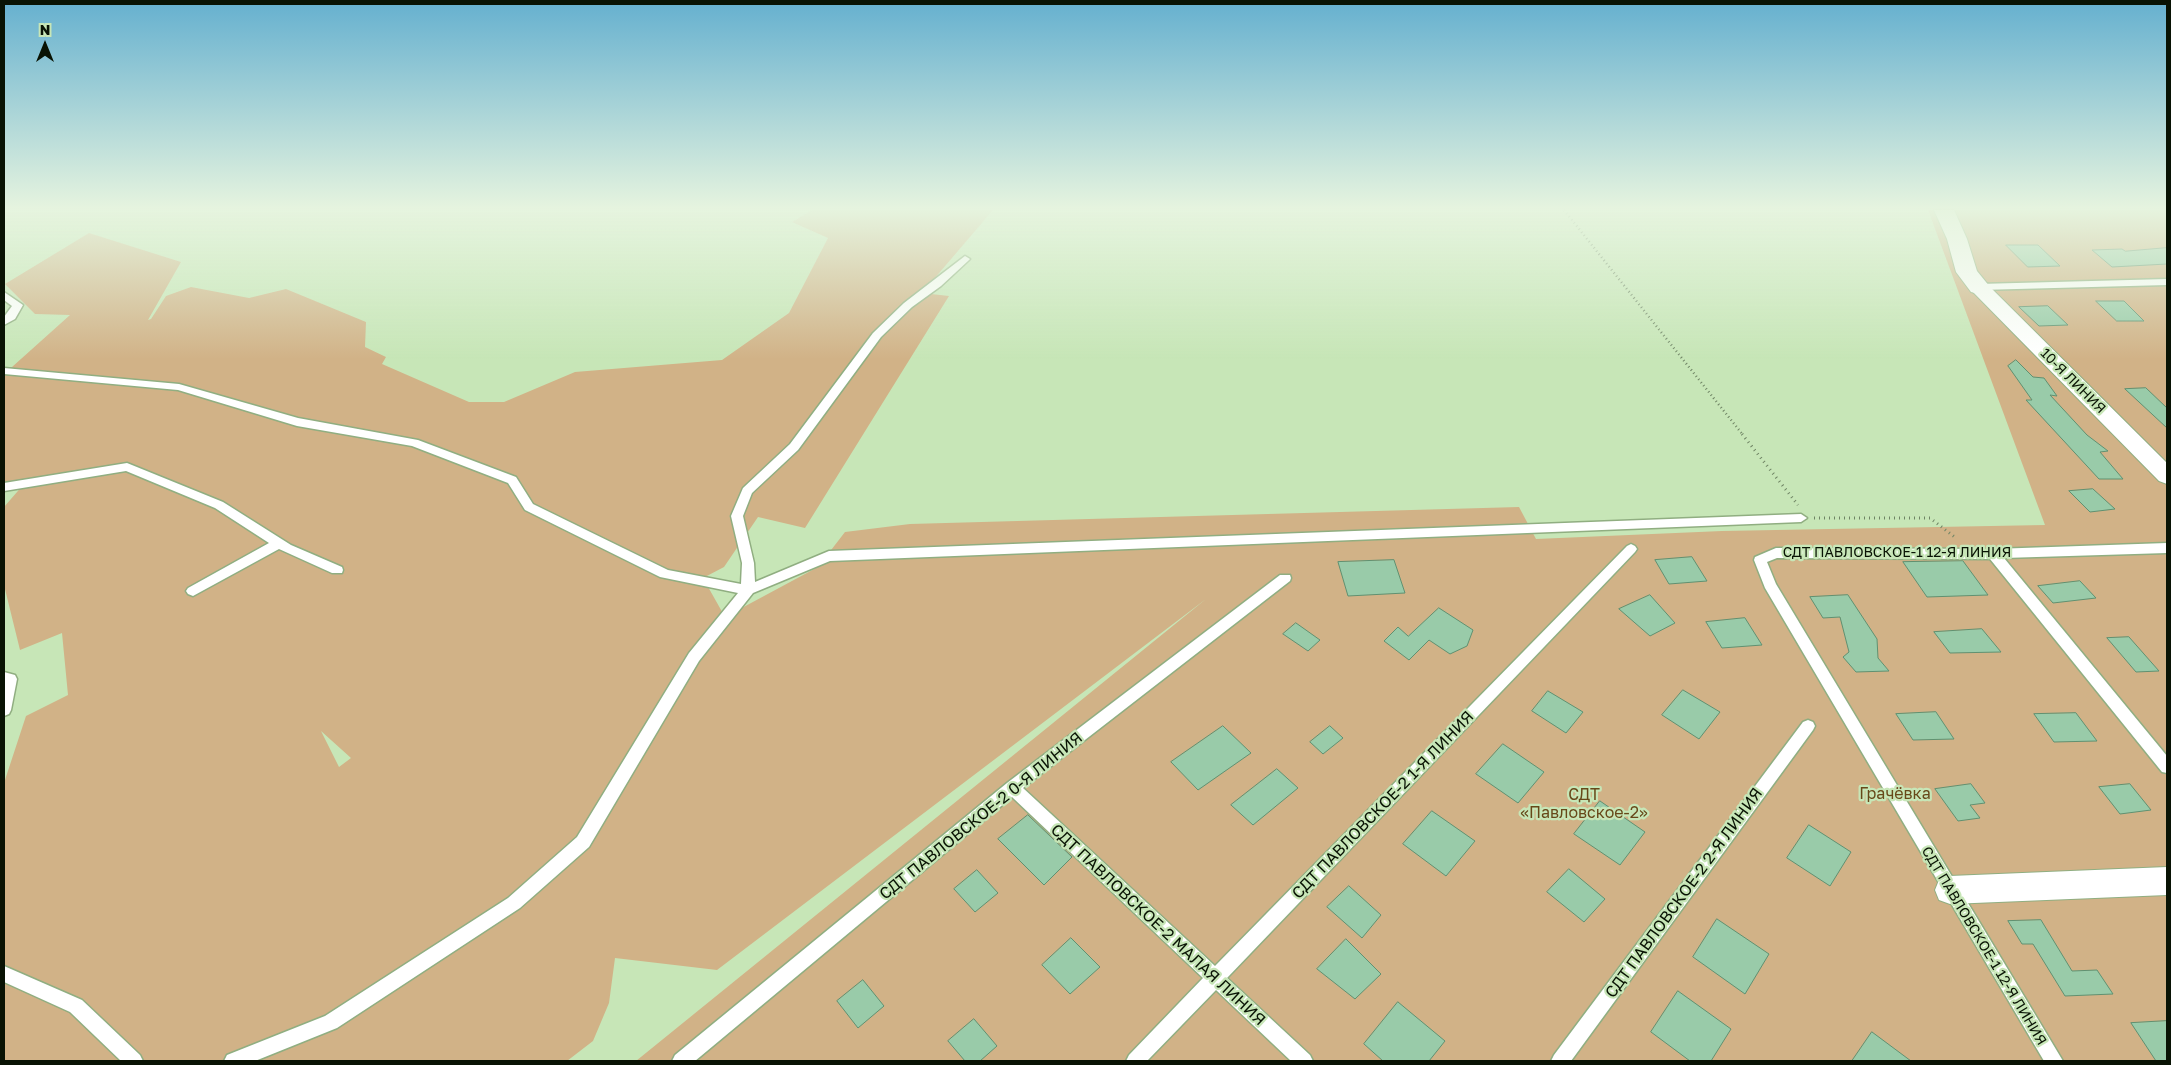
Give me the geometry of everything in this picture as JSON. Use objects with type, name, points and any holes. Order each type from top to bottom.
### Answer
[{"type":"street","points":[[1963,260],[1967,272],[1979,286]]},
{"type":"street","name":"10-Я ЛИНИЯ","points":[[1979,286],[2167,476]]},
{"type":"street","points":[[1950,890],[2167,881]]},
{"type":"lane","points":[[748,590],[748,563],[737,516],[747,491],[794,447],[876,335],[908,305],[964,260]]},
{"type":"lane","points":[[1979,286],[2167,282]]},
{"type":"lane","points":[[4,295],[18,305],[11,317],[4,322]]},
{"type":"lane","points":[[4,371],[179,387],[297,422],[414,443],[512,480],[528,507],[665,574],[748,590]]},
{"type":"lane","points":[[4,487],[58,476],[126,467],[219,505],[279,543],[337,570]]},
{"type":"lane","points":[[233,1061],[330,1022],[514,903],[584,842],[647,733],[694,657],[748,590],[829,556],[1801,518]]},
{"type":"lane","points":[[193,591],[279,543]]},
{"type":"lane","name":"СДТ ПАВЛОВСКОЕ-1 12-Я ЛИНИЯ","points":[[2054,1061],[1950,890],[1770,586],[1760,560],[1776,553],[1993,554],[2167,548]]},
{"type":"lane","name":"СДТ ПАВЛОВСКОЕ-2 1-Я ЛИНИЯ","points":[[1135,1061],[1631,549]]},
{"type":"lane","points":[[1993,554],[2167,767]]},
{"type":"lane","name":"СДТ ПАВЛОВСКОЕ-2 0-Я ЛИНИЯ","points":[[682,1061],[1012,788],[1285,578]]},
{"type":"lane","points":[[4,678],[10,679],[4,710]]},
{"type":"lane","name":"СДТ ПАВЛОВСКОЕ-2 2-Я ЛИНИЯ","points":[[1560,1061],[1808,726]]},
{"type":"lane","name":"СДТ ПАВЛОВСКОЕ-2 МАЛАЯ ЛИНИЯ","points":[[1012,788],[1304,1061]]},
{"type":"lane","points":[[4,974],[76,1006],[134,1061]]},
{"type":"path","points":[[1604,260],[1798,504],[1801,518],[1930,518],[1975,554]]},
{"type":"green space","points":[[45,260],[174,260],[181,262],[148,320],[151,319],[166,296],[191,287],[249,298],[286,289],[366,322],[365,347],[386,357],[382,364],[469,402],[504,402],[575,372],[722,360],[789,313],[817,260],[950,260],[922,293],[949,296],[805,528],[758,517],[724,567],[703,578],[725,617],[818,567],[845,532],[910,524],[1519,507],[1536,539],[1722,531],[2045,525],[1946,260],[2167,260],[2167,1061],[636,1061],[1206,599],[717,970],[615,958],[609,1003],[593,1041],[567,1061],[4,1061],[4,783],[26,716],[68,695],[62,633],[20,650],[4,585],[4,507],[24,484],[4,482],[4,367],[12,367],[70,315],[35,314],[5,284]],"holes":[[[321,731],[351,758],[339,767]]]},
{"type":"building","points":[[2021,260],[2053,260],[2060,266],[2028,267]]},
{"type":"building","points":[[2103,260],[2167,260],[2167,264],[2112,267]]},
{"type":"building","points":[[2096,301],[2124,301],[2144,321],[2117,321]]},
{"type":"building","points":[[2048,306],[2068,325],[2039,326],[2019,307]]},
{"type":"building","points":[[2016,360],[2033,377],[2044,378],[2057,396],[2050,395],[2087,435],[2108,451],[2100,452],[2123,479],[2099,479],[2026,400],[2032,400],[2008,366]]},
{"type":"building","points":[[2146,388],[2167,408],[2167,428],[2125,389]]},
{"type":"building","points":[[2093,489],[2115,509],[2090,512],[2069,491]]},
{"type":"building","points":[[1692,557],[1707,581],[1669,584],[1655,560]]},
{"type":"building","points":[[1394,560],[1405,593],[1348,596],[1338,562]]},
{"type":"building","points":[[1963,561],[1988,595],[1927,597],[1903,562]]},
{"type":"building","points":[[2080,581],[2096,598],[2053,603],[2038,586]]},
{"type":"building","points":[[1650,595],[1675,623],[1650,636],[1619,609]]},
{"type":"building","points":[[1848,595],[1877,639],[1878,658],[1889,671],[1856,672],[1843,657],[1849,652],[1840,617],[1823,618],[1810,597]]},
{"type":"building","points":[[1439,608],[1473,630],[1467,646],[1450,654],[1429,640],[1409,660],[1384,641],[1398,627],[1408,636]]},
{"type":"building","points":[[1745,618],[1762,645],[1722,648],[1706,622]]},
{"type":"building","points":[[1296,623],[1320,640],[1308,651],[1283,634]]},
{"type":"building","points":[[1982,629],[2001,652],[1950,653],[1934,632]]},
{"type":"building","points":[[2129,637],[2159,671],[2136,672],[2107,638]]},
{"type":"building","points":[[1683,690],[1720,712],[1699,739],[1662,715]]},
{"type":"building","points":[[1548,691],[1583,712],[1566,733],[1532,711]]},
{"type":"building","points":[[1936,712],[1954,739],[1913,740],[1896,714]]},
{"type":"building","points":[[2076,713],[2097,741],[2054,742],[2034,714]]},
{"type":"building","points":[[1223,726],[1251,753],[1198,790],[1171,762]]},
{"type":"building","points":[[1330,726],[1343,738],[1323,754],[1310,742]]},
{"type":"building","points":[[1503,744],[1544,772],[1518,803],[1476,774]]},
{"type":"building","points":[[1277,769],[1298,788],[1253,825],[1231,805]]},
{"type":"building","points":[[1971,784],[1985,803],[1970,805],[1980,818],[1958,821],[1935,789]]},
{"type":"building","points":[[2130,784],[2151,810],[2120,814],[2099,787]]},
{"type":"building","points":[[1600,801],[1645,832],[1620,865],[1574,834]]},
{"type":"building","points":[[1432,811],[1475,841],[1446,876],[1403,844]]},
{"type":"building","points":[[1028,815],[1072,857],[1044,885],[998,839]]},
{"type":"building","points":[[1809,825],[1851,852],[1830,886],[1787,858]]},
{"type":"building","points":[[1569,869],[1605,899],[1584,922],[1547,892]]},
{"type":"building","points":[[977,870],[998,893],[975,912],[954,889]]},
{"type":"building","points":[[1349,886],[1381,915],[1362,938],[1327,907]]},
{"type":"building","points":[[1717,919],[1769,954],[1745,994],[1693,957]]},
{"type":"building","points":[[2041,920],[2072,971],[2097,970],[2113,994],[2065,996],[2033,944],[2022,944],[2008,921]]},
{"type":"building","points":[[1071,938],[1100,967],[1070,994],[1042,965]]},
{"type":"building","points":[[1346,939],[1381,974],[1355,999],[1317,969]]},
{"type":"building","points":[[863,980],[884,1006],[858,1028],[837,1001]]},
{"type":"building","points":[[1678,991],[1731,1029],[1711,1061],[1690,1061],[1651,1032]]},
{"type":"building","points":[[1398,1002],[1445,1041],[1429,1061],[1383,1061],[1364,1044]]},
{"type":"building","points":[[974,1019],[997,1046],[980,1061],[965,1061],[948,1041]]},
{"type":"building","points":[[2167,1021],[2167,1061],[2156,1061],[2131,1023]]},
{"type":"building","points":[[1872,1032],[1911,1061],[1852,1061]]},
{"type":"park label","name":"Грачёвка","points":[[1895,794]]},
{"type":"park label","name":"СДТ «Павловское-2»","points":[[1584,804]]}]
